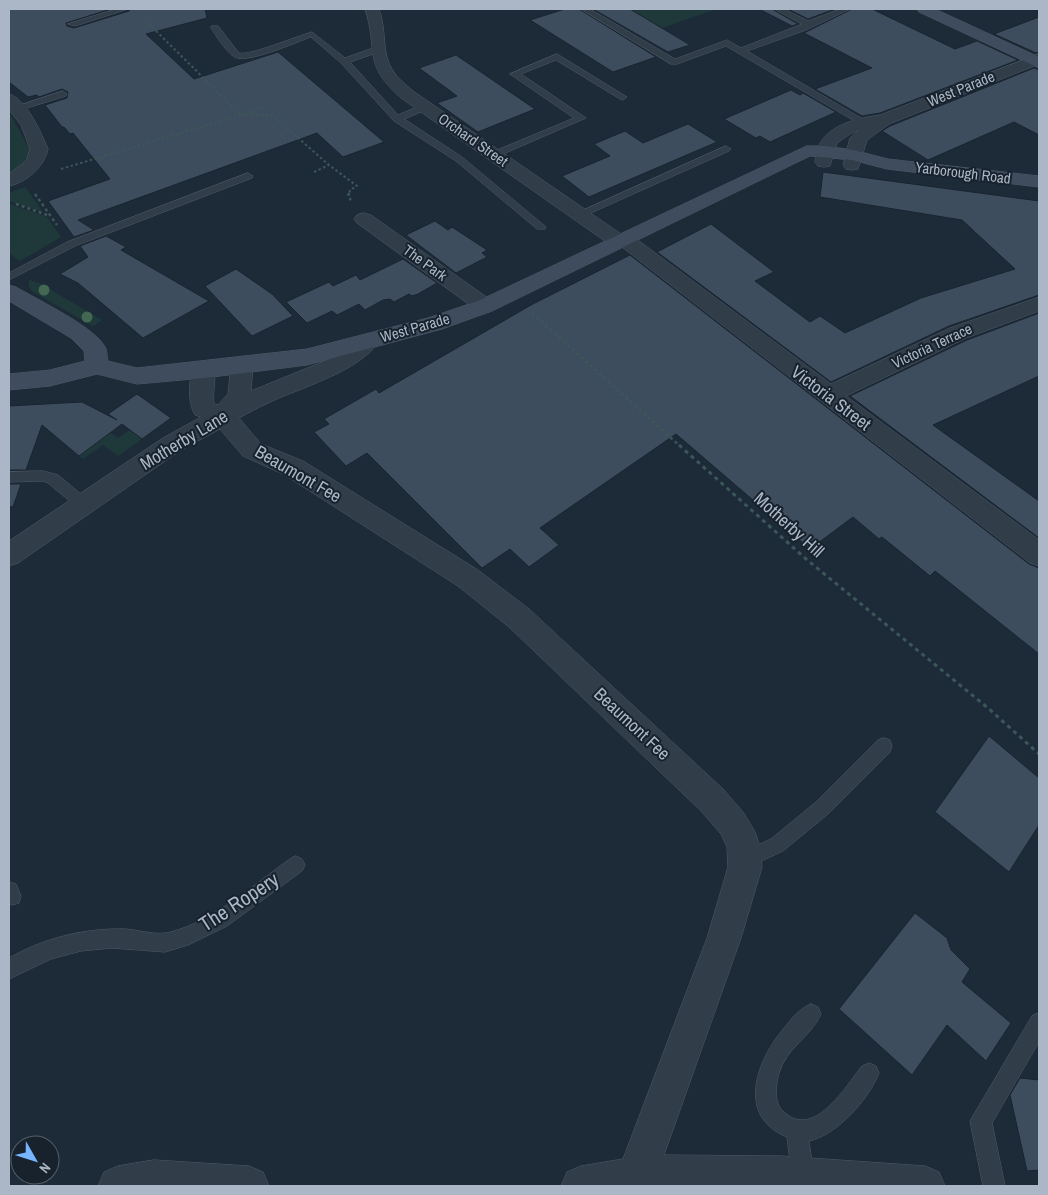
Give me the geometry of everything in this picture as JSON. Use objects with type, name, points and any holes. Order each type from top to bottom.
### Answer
[{"type":"main road","points":[[924,9],[1037,61]]},
{"type":"main road","name":"West Parade","points":[[9,382],[50,378],[98,366],[137,376],[307,357],[434,324],[485,306],[793,160],[824,156],[853,160]]},
{"type":"main road","name":"Yarborough Road","points":[[853,160],[874,166],[887,164],[1039,182]]},
{"type":"main road","points":[[9,292],[79,333],[96,349],[98,366]]},
{"type":"street","name":"Orchard Street","points":[[372,9],[385,72],[404,91],[580,214],[621,240]]},
{"type":"street","name":"West Parade","points":[[824,156],[826,145],[836,136],[1037,61]]},
{"type":"street","points":[[9,181],[25,171],[34,162],[39,149],[29,124],[13,103]]},
{"type":"street","name":"West Parade","points":[[853,160],[859,138],[873,123]]},
{"type":"street","name":"The Park","points":[[364,219],[485,306]]},
{"type":"street","name":"Victoria Street","points":[[621,240],[1039,555]]},
{"type":"street","name":"Victoria Terrace","points":[[828,395],[958,333],[1039,304]]},
{"type":"street","name":"Motherby Lane","points":[[9,555],[172,444],[256,398],[340,363],[368,341]]},
{"type":"street","points":[[223,416],[239,396],[242,365]]},
{"type":"street","name":"Beaumont Fee","points":[[204,370],[201,396],[203,409],[223,416],[252,450],[294,468],[468,578],[519,618],[712,800],[736,830],[743,844],[745,867],[724,938],[636,1177]]},
{"type":"street","points":[[581,1186],[636,1177],[717,1174],[803,1177],[925,1186]]},
{"type":"street","points":[[118,1186],[154,1180],[249,1186]]},
{"type":"lane","points":[[72,24],[124,9]]},
{"type":"lane","points":[[585,9],[674,62],[727,43],[873,123]]},
{"type":"lane","points":[[778,9],[808,24]]},
{"type":"lane","points":[[740,51],[803,28],[808,24],[846,9]]},
{"type":"lane","points":[[215,28],[236,55],[242,57],[264,52],[275,46],[312,34],[344,61],[397,119],[459,158],[541,228]]},
{"type":"lane","points":[[344,61],[379,49]]},
{"type":"lane","points":[[493,154],[580,118],[514,74],[557,57],[623,98]]},
{"type":"lane","points":[[13,103],[63,94]]},
{"type":"lane","points":[[397,119],[425,107]]},
{"type":"lane","points":[[580,214],[726,149]]},
{"type":"lane","points":[[9,277],[71,244],[248,176]]},
{"type":"lane","points":[[9,476],[44,476],[53,479],[83,504]]},
{"type":"lane","points":[[744,860],[778,846],[822,808],[884,746]]},
{"type":"lane","name":"The Ropery","points":[[9,969],[30,956],[88,939],[168,942],[215,923],[296,865]]},
{"type":"lane","points":[[810,1014],[791,1034],[773,1060],[766,1084],[766,1105],[776,1121],[797,1132],[816,1128],[829,1120],[869,1073]]},
{"type":"lane","points":[[994,1186],[981,1122],[1039,1023]]},
{"type":"lane","points":[[797,1132],[803,1177]]},
{"type":"path","points":[[142,17],[241,115],[272,115],[357,186],[350,190],[348,196],[364,219]]},
{"type":"path","points":[[61,169],[267,106]]},
{"type":"path","points":[[314,172],[330,165]]},
{"type":"path","points":[[34,193],[60,230]]},
{"type":"path","points":[[9,202],[51,216]]},
{"type":"path","name":"Motherby Hill","points":[[527,309],[806,559],[988,708],[1039,754]]},
{"type":"green space","points":[[630,9],[716,9],[662,28]]},
{"type":"green space","points":[[9,112],[30,150],[24,162],[9,175]]},
{"type":"green space","points":[[25,187],[43,212],[9,201],[9,193]]},
{"type":"green space","points":[[9,204],[47,217],[61,237],[20,261],[9,253]]},
{"type":"green space","points":[[29,280],[39,283],[102,320],[93,326],[33,292],[29,287]]},
{"type":"green space","points":[[113,418],[119,422],[107,430],[118,438],[130,430],[142,439],[118,456],[103,445],[83,459],[79,456],[85,451],[75,453],[64,444],[93,425],[98,429]]},
{"type":"building","points":[[9,9],[111,9],[66,23],[67,26],[74,28],[129,11],[130,9],[205,9],[207,18],[146,34],[194,79],[278,52],[384,142],[343,157],[317,133],[78,220],[94,230],[74,237],[48,201],[110,179],[73,133],[70,134],[62,127],[45,105],[67,98],[68,92],[62,89],[39,97],[37,95],[28,97],[9,82]]},
{"type":"building","points":[[565,9],[579,9],[656,57],[613,72],[530,20]]},
{"type":"building","points":[[593,9],[630,9],[690,45],[668,52]]},
{"type":"building","points":[[759,9],[772,9],[798,24],[792,26]]},
{"type":"building","points":[[788,9],[835,9],[808,19]]},
{"type":"building","points":[[852,9],[872,9],[955,49],[977,41],[1018,60],[880,113],[862,116],[815,89],[872,68],[804,33]]},
{"type":"building","points":[[1039,17],[1039,52],[1036,53],[994,34]]},
{"type":"building","points":[[456,55],[535,109],[478,132],[437,103],[457,96],[419,68]]},
{"type":"building","points":[[1034,68],[1039,70],[1039,135],[1014,122],[928,160],[882,131],[890,126]]},
{"type":"building","points":[[791,90],[800,95],[803,93],[836,112],[770,142],[760,136],[756,138],[724,119]]},
{"type":"building","points":[[688,124],[717,142],[589,197],[562,176],[610,156],[594,144],[625,131],[643,143]]},
{"type":"building","points":[[823,172],[1039,201],[1039,295],[949,326],[831,382],[657,252],[711,224],[774,272],[755,281],[810,322],[820,316],[845,333],[921,298],[1015,269],[962,220],[820,197]]},
{"type":"building","points":[[435,221],[448,230],[452,227],[487,250],[482,253],[487,257],[456,273],[406,235]]},
{"type":"building","points":[[106,236],[126,247],[121,250],[209,301],[143,338],[78,283],[60,274],[88,257],[80,246]]},
{"type":"building","points":[[630,255],[1029,564],[1039,568],[1039,654],[935,571],[930,576],[882,537],[879,539],[853,517],[810,549],[676,434],[540,528],[559,545],[529,567],[510,549],[482,568],[367,453],[346,466],[314,432],[329,424],[324,419],[376,389],[379,393],[531,305]]},
{"type":"building","points":[[403,259],[437,283],[418,294],[412,296],[409,294],[394,302],[390,299],[383,300],[365,310],[359,304],[337,315],[332,311],[307,323],[286,302],[329,282],[333,286],[356,275],[360,280]]},
{"type":"building","points":[[236,269],[272,294],[293,316],[252,336],[205,286]]},
{"type":"building","points":[[1039,313],[1039,376],[933,425],[1039,501],[1039,538],[850,396],[967,340]]},
{"type":"building","points":[[137,394],[171,418],[142,439],[122,424],[79,456],[42,425],[26,470],[9,470],[9,406],[82,402],[117,420],[108,414]]},
{"type":"building","points":[[9,484],[21,484],[13,507],[9,506]]},
{"type":"building","points":[[989,736],[1039,778],[1039,825],[1009,872],[935,812]]},
{"type":"building","points":[[915,913],[947,938],[951,950],[970,969],[962,982],[1011,1023],[986,1061],[947,1025],[912,1075],[839,1009]]},
{"type":"building","points":[[1020,1078],[1039,1080],[1039,1170],[1027,1171],[1010,1095]]}]
